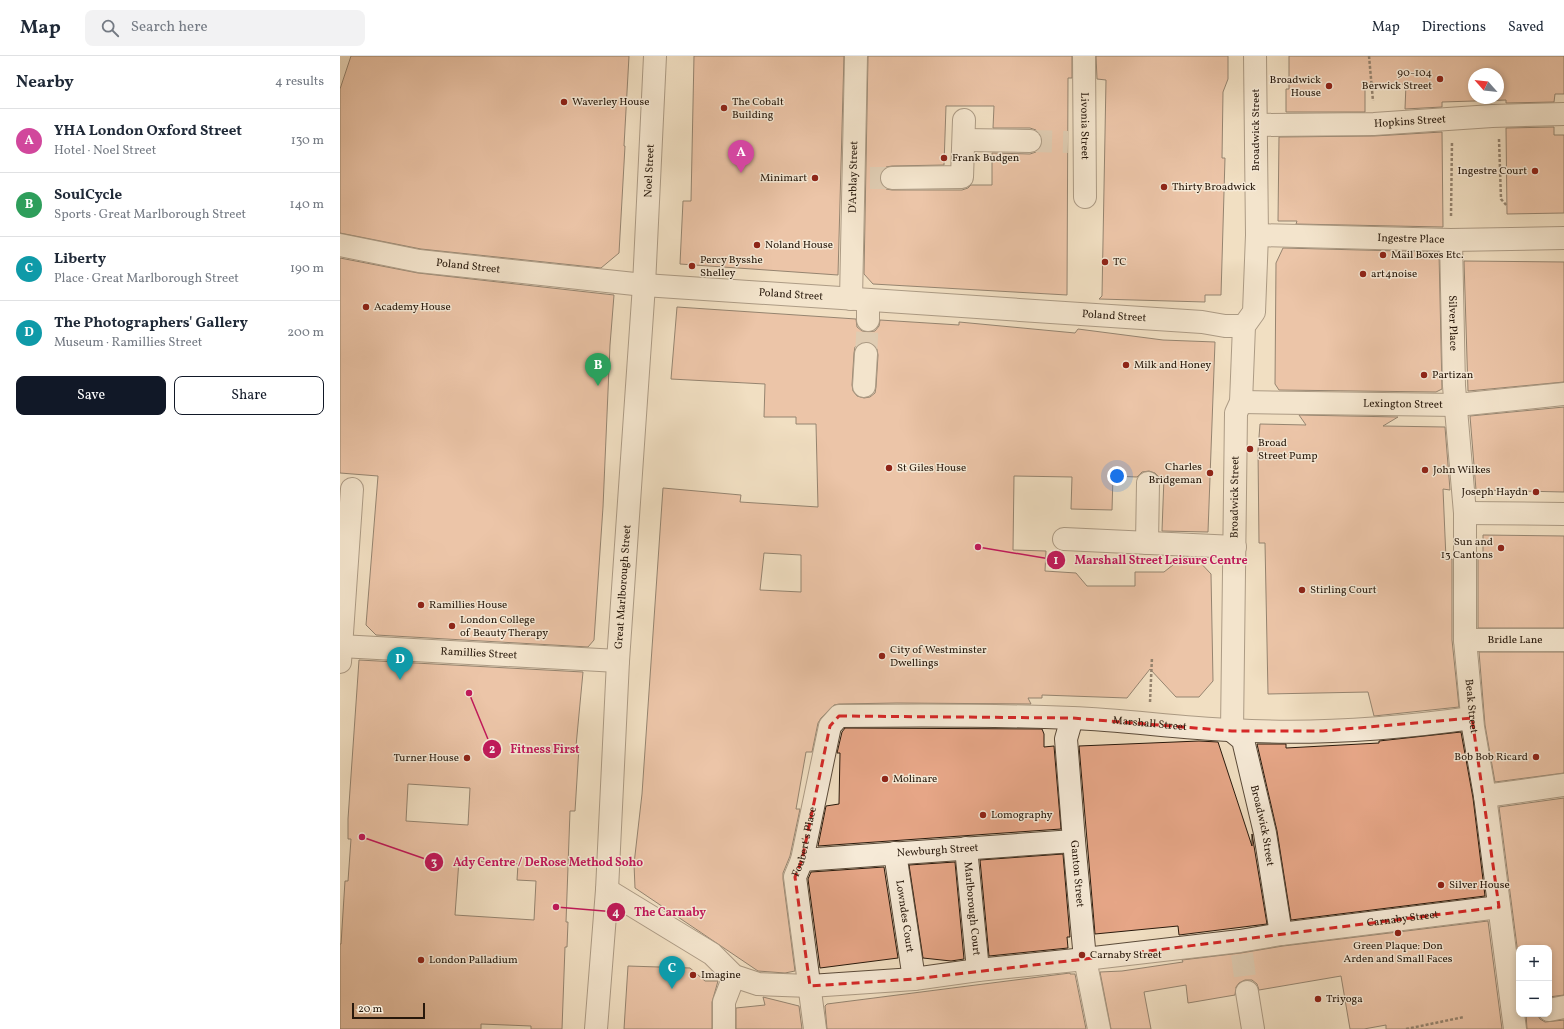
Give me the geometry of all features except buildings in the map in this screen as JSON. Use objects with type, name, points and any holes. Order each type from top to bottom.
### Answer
[{"type":"street","name":"Noel Street","points":[[644,285],[655,56]]},
{"type":"street","name":"D'Arblay Street","points":[[856,56],[862,178],[862,306]]},
{"type":"street","name":"Livonia Street","points":[[1084,56],[1077,142],[1085,197]]},
{"type":"street","name":"Broadwick Street","points":[[1255,56],[1257,235],[1254,312],[1244,326],[1241,402],[1236,413],[1232,730],[1243,740],[1265,833],[1281,934]]},
{"type":"street","name":"Hopkins Street","points":[[1256,125],[1374,124],[1498,116],[1564,114]]},
{"type":"street","points":[[892,178],[962,177],[964,130],[1030,141]]},
{"type":"street","name":"Ingestre Place","points":[[1257,235],[1451,240],[1564,238]]},
{"type":"street","name":"Silver Place","points":[[1451,240],[1454,386],[1456,405]]},
{"type":"street","name":"Poland Street","points":[[340,245],[419,261],[862,306],[1194,321],[1225,326],[1244,326]]},
{"type":"street","name":"Great Marlborough Street","points":[[596,1029],[607,890],[618,661],[644,285]]},
{"type":"street","points":[[864,386],[866,354]]},
{"type":"street","name":"Lexington Street","points":[[1241,402],[1456,405],[1564,394]]},
{"type":"street","name":"Beak Street","points":[[1456,405],[1465,513],[1465,640],[1472,718],[1485,796],[1499,907],[1516,1019]]},
{"type":"street","points":[[1147,542],[1148,483]]},
{"type":"street","points":[[340,651],[352,489]]},
{"type":"street","points":[[1465,513],[1564,514]]},
{"type":"street","points":[[1064,539],[1235,547]]},
{"type":"street","name":"Bridle Lane","points":[[1465,640],[1564,640]]},
{"type":"street","name":"Ramillies Street","points":[[340,651],[618,661]]},
{"type":"street","name":"Marshall Street","points":[[830,726],[839,716],[934,715],[1072,718],[1232,730],[1323,731],[1369,729],[1472,718]]},
{"type":"street","name":"Ganton Street","points":[[1072,718],[1066,739],[1074,841],[1085,959],[1099,1029]]},
{"type":"street","name":"Foubert's Place","points":[[815,1029],[795,877],[802,860],[830,726]]},
{"type":"street","points":[[1485,796],[1564,785]]},
{"type":"street","name":"Newburgh Street","points":[[802,860],[1074,841]]},
{"type":"street","name":"Marlborough Court","points":[[966,848],[978,970]]},
{"type":"street","name":"Lowndes Court","points":[[895,853],[914,979]]},
{"type":"street","points":[[607,890],[712,954],[734,976],[724,1002],[724,1029]]},
{"type":"street","name":"Carnaby Street","points":[[734,976],[758,984],[810,986],[914,979],[978,970],[1085,959],[1241,948],[1281,934],[1499,907]]},
{"type":"street","points":[[1247,992],[1253,1029]]},
{"type":"street","points":[[1552,1009],[1564,1007]]},
{"type":"path","points":[[1369,56],[1374,124]]},
{"type":"path","points":[[1498,116],[1501,199],[1507,206]]},
{"type":"path","points":[[1451,240],[1452,119]]},
{"type":"path","points":[[1150,696],[1152,657]]},
{"type":"path","points":[[1406,1029],[1464,1017]]},
{"type":"highlighted area","points":[[839,716],[1072,718],[1232,731],[1323,731],[1472,718],[1499,907],[914,979],[810,986],[795,877],[802,860],[830,726]]},
{"type":"tunnel","points":[[1030,141],[1068,142]]},
{"type":"tunnel","points":[[870,178],[892,178]]},
{"type":"tunnel","points":[[866,354],[868,320]]},
{"type":"tunnel","points":[[1242,954],[1247,992]]},
{"type":"place","name":"90-104 Berwick Street","points":[[1440,79]]},
{"type":"place","name":"Broadwick House","points":[[1329,86]]},
{"type":"place","name":"Waverley House","points":[[564,102]]},
{"type":"place","name":"The Cobalt Building","points":[[724,108]]},
{"type":"place","name":"Frank Budgen","points":[[944,158]]},
{"type":"place","name":"Ingestre Court","points":[[1535,171]]},
{"type":"place","name":"YHA London Oxford Street","points":[[741,173]]},
{"type":"place","name":"Minimart","points":[[815,178]]},
{"type":"place","name":"Thirty Broadwick","points":[[1164,187]]},
{"type":"place","name":"Noland House","points":[[757,245]]},
{"type":"place","name":"Mail Boxes Etc.","points":[[1383,255]]},
{"type":"place","name":"TC","points":[[1105,262]]},
{"type":"place","name":"Percy Bysshe Shelley","points":[[692,266]]},
{"type":"place","name":"art4noise","points":[[1363,274]]},
{"type":"place","name":"Academy House","points":[[366,307]]},
{"type":"place","name":"Milk and Honey","points":[[1126,365]]},
{"type":"place","name":"Partizan","points":[[1424,375]]},
{"type":"place","name":"SoulCycle","points":[[598,386]]},
{"type":"place","name":"Broad Street Pump","points":[[1250,449]]},
{"type":"place","name":"St Giles House","points":[[889,468]]},
{"type":"place","name":"John Wilkes","points":[[1425,470]]},
{"type":"place","name":"Charles Bridgeman","points":[[1210,473]]},
{"type":"place","name":"Joseph Haydn","points":[[1536,492]]},
{"type":"place","name":"Marshall Street Leisure Centre","points":[[978,547]]},
{"type":"place","name":"Sun and 13 Cantons","points":[[1501,548]]},
{"type":"place","name":"Stirling Court","points":[[1302,590]]},
{"type":"place","name":"Ramillies House","points":[[421,605]]},
{"type":"place","name":"London College of Beauty Therapy","points":[[452,626]]},
{"type":"place","name":"City of Westminster Dwellings","points":[[882,656]]},
{"type":"place","name":"The Photographers' Gallery","points":[[400,680]]},
{"type":"place","name":"Fitness First","points":[[469,693]]},
{"type":"place","name":"Bob Bob Ricard","points":[[1536,757]]},
{"type":"place","name":"Turner House","points":[[467,758]]},
{"type":"place","name":"Molinare","points":[[885,779]]},
{"type":"place","name":"Lomography","points":[[983,815]]},
{"type":"place","name":"Ady Centre / DeRose Method Soho","points":[[362,837]]},
{"type":"place","name":"Silver House","points":[[1441,885]]},
{"type":"place","name":"The Carnaby","points":[[556,907]]},
{"type":"place","name":"Green Plaque: Don Arden and Small Faces","points":[[1398,933]]},
{"type":"place","name":"Carnaby Street","points":[[1082,955]]},
{"type":"place","name":"London Palladium","points":[[421,960]]},
{"type":"place","name":"Imagine","points":[[693,975]]},
{"type":"place","name":"Liberty","points":[[672,989]]},
{"type":"place","name":"Triyoga","points":[[1318,999]]}]
